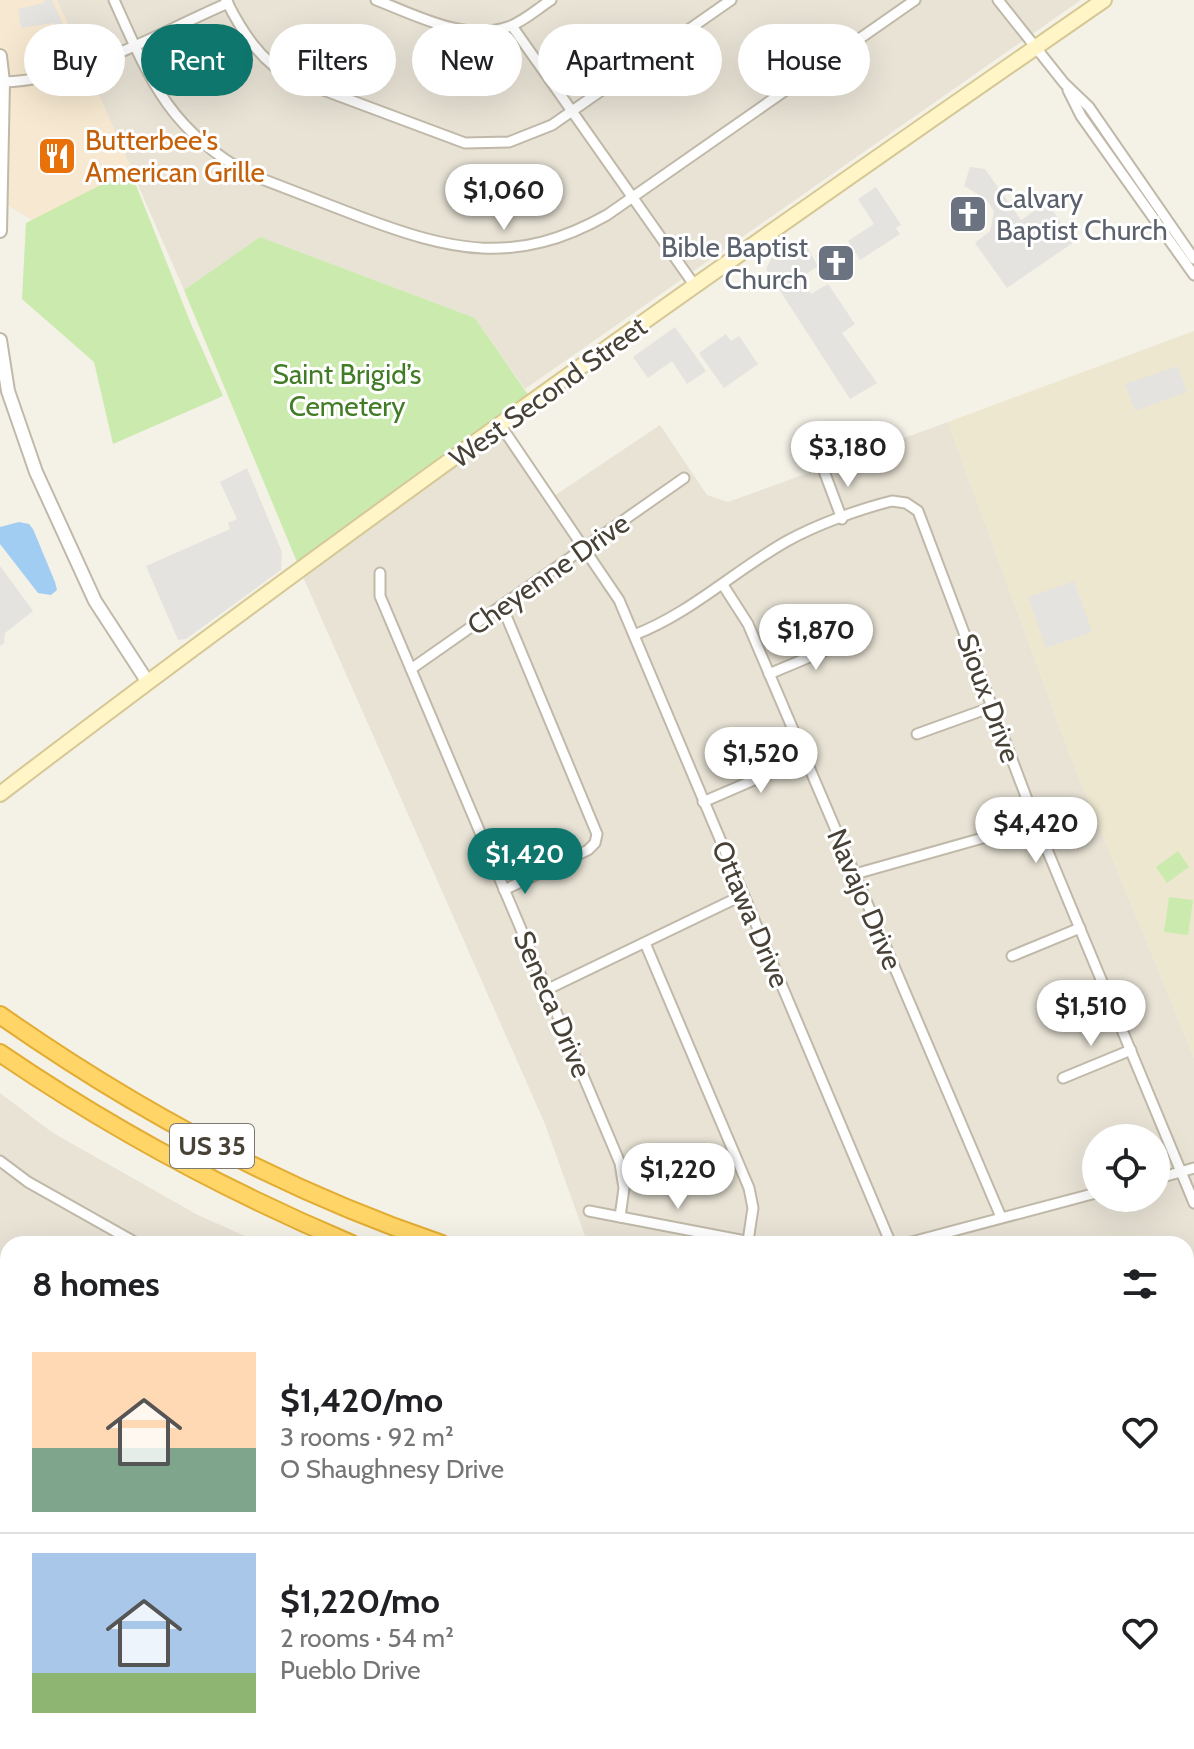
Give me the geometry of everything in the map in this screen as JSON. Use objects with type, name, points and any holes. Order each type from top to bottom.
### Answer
[{"type":"highway","name":"US 35","points":[[0,1015],[108,1087],[225,1153],[360,1214],[420,1236]]},
{"type":"highway","name":"US 35","points":[[0,1053],[81,1107],[179,1164],[260,1205],[333,1236]]},
{"type":"main road","name":"West Second Street","points":[[0,794],[147,681],[695,286],[1104,0]]},
{"type":"street","points":[[114,0],[149,79],[170,110],[196,137],[231,164],[423,239],[460,248],[481,249],[540,243],[590,225],[915,0]]},
{"type":"street","points":[[376,0],[441,24]]},
{"type":"street","points":[[515,24],[551,0]]},
{"type":"street","points":[[3,82],[58,75],[134,45],[227,2],[252,45],[284,74],[450,139],[480,144],[509,142],[540,132],[573,112],[731,0]]},
{"type":"street","points":[[998,0],[1064,83],[1089,107],[1194,259]]},
{"type":"street","points":[[522,40],[695,286]]},
{"type":"street","points":[[0,56],[3,82],[0,231]]},
{"type":"street","points":[[1064,83],[1081,116],[1194,275]]},
{"type":"street","points":[[0,340],[8,391],[36,472],[95,601],[147,681]]},
{"type":"street","name":"Ottawa Drive","points":[[501,426],[615,592],[888,1236]]},
{"type":"street","points":[[634,635],[683,612],[788,540],[842,519],[824,471]]},
{"type":"street","name":"Cheyenne Drive","points":[[411,669],[684,478]]},
{"type":"street","name":"Sioux Drive","points":[[842,519],[892,501],[911,505],[922,514],[1036,823],[1194,1203]]},
{"type":"street","name":"Seneca Drive","points":[[380,573],[380,596],[620,1163],[624,1188],[620,1217]]},
{"type":"street","name":"Navajo Drive","points":[[723,585],[748,624],[1001,1217]]},
{"type":"street","points":[[502,606],[597,834],[595,843],[588,850],[504,890]]},
{"type":"street","points":[[769,674],[850,640]]},
{"type":"street","points":[[917,734],[992,707]]},
{"type":"street","points":[[703,802],[805,758]]},
{"type":"street","points":[[855,874],[1036,823]]},
{"type":"street","points":[[546,990],[743,895]]},
{"type":"street","points":[[1012,956],[1080,928]]},
{"type":"street","points":[[645,943],[749,1188],[753,1208],[749,1236]]},
{"type":"street","points":[[1063,1078],[1131,1050]]},
{"type":"street","points":[[0,1161],[28,1182],[124,1236]]},
{"type":"street","points":[[1170,1175],[1194,1168]]},
{"type":"street","points":[[933,1236],[1082,1197]]},
{"type":"street","points":[[589,1211],[721,1236]]},
{"type":"shaded area","points":[[0,0],[57,0],[68,24],[24,24],[24,96],[100,96],[131,167],[36,222],[0,201]]},
{"type":"shaded area","points":[[44,0],[52,0],[63,24],[24,24],[21,28],[18,9],[44,3]]},
{"type":"shaded area","points":[[57,0],[1081,0],[525,389],[475,318],[260,237],[184,290],[99,96],[125,96],[125,24],[68,24]]},
{"type":"shaded area","points":[[970,167],[985,169],[1021,220],[1047,202],[1074,242],[1007,288],[975,243],[990,231],[994,211],[986,199],[964,186]]},
{"type":"shaded area","points":[[876,187],[901,225],[896,228],[900,234],[860,260],[848,241],[874,224],[858,199]]},
{"type":"shaded area","points":[[785,242],[804,242],[818,266],[800,278],[811,294],[828,284],[855,324],[842,333],[877,383],[850,399],[766,269],[775,252],[781,251]]},
{"type":"shaded area","points":[[675,327],[706,371],[687,384],[672,361],[648,378],[633,357]]},
{"type":"shaded area","points":[[1194,331],[1194,1057],[1070,755],[948,422]]},
{"type":"shaded area","points":[[726,334],[731,341],[739,336],[758,364],[724,388],[699,353]]},
{"type":"shaded area","points":[[1178,366],[1187,392],[1135,411],[1125,384]]},
{"type":"shaded area","points":[[948,422],[1070,755],[1194,1057],[1194,1236],[585,1236],[545,1124],[300,570],[501,426],[551,498],[660,425],[707,495],[728,502]]},
{"type":"shaded area","points":[[247,468],[282,552],[281,570],[186,639],[178,640],[146,566],[230,529],[228,523],[237,519],[220,482]]},
{"type":"shaded area","points":[[0,566],[33,611],[5,633],[4,643],[0,646]]},
{"type":"shaded area","points":[[1074,581],[1092,632],[1046,648],[1028,597]]},
{"type":"shaded area","points":[[0,1093],[53,1133],[198,1215],[245,1236],[0,1236]]},
{"type":"green space","points":[[130,170],[223,396],[113,444],[94,362],[22,299],[26,223]]},
{"type":"green space","name":"Saint Brigid’s Cemetery","points":[[260,237],[475,318],[529,396],[297,562],[184,290]]},
{"type":"green space","points":[[1178,851],[1189,867],[1167,883],[1156,867]]},
{"type":"green space","points":[[1169,897],[1193,900],[1188,935],[1164,932]]},
{"type":"water","points":[[19,522],[29,524],[33,529],[55,582],[57,590],[51,595],[38,593],[0,544],[0,527]]},
{"type":"place","name":"Butterbee's American Grille","points":[[57,156]]},
{"type":"place","name":"Calvary Baptist Church","points":[[968,214]]},
{"type":"place","name":"Bible Baptist Church","points":[[836,263]]}]
